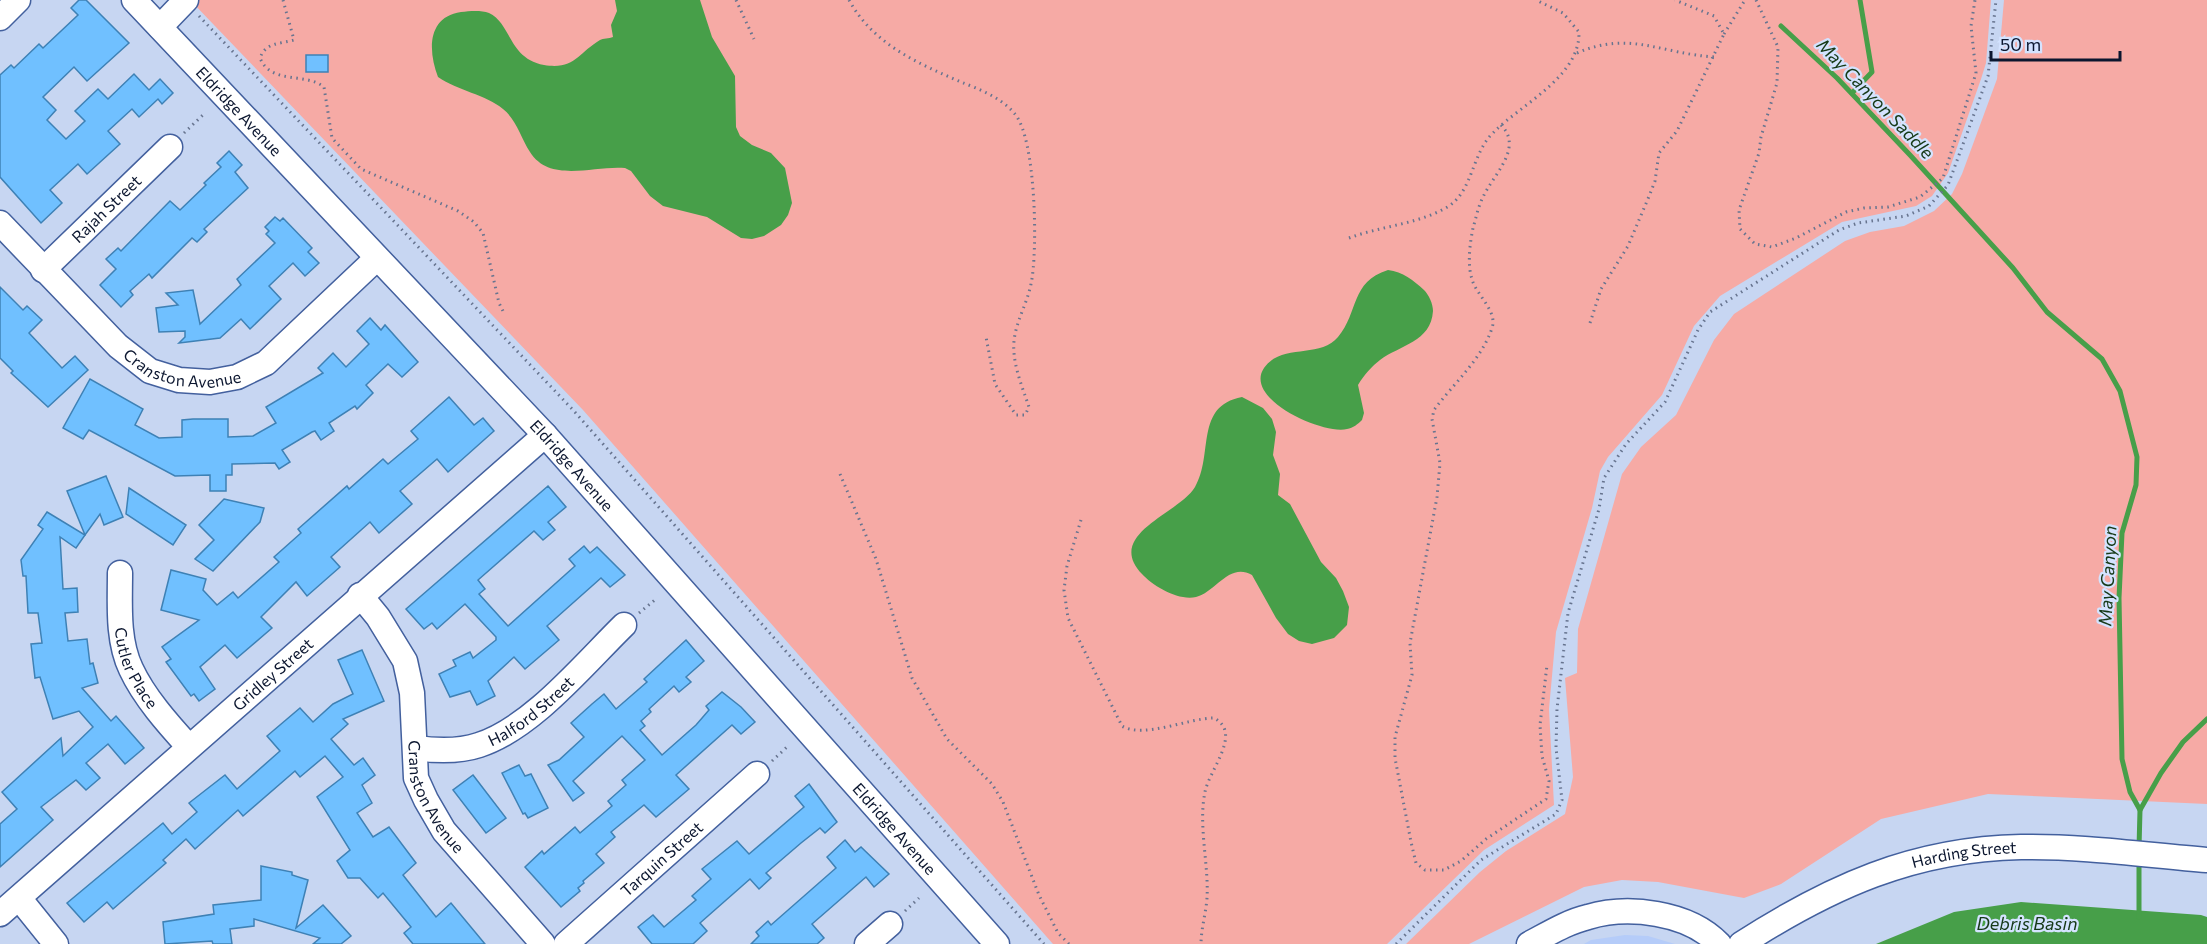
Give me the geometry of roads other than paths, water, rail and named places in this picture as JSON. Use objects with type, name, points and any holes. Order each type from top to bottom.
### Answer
[{"type":"street","points":[[0,18],[18,0]]},
{"type":"street","name":"Eldridge Avenue","points":[[134,0],[376,259],[545,435],[997,944]]},
{"type":"street","points":[[160,27],[190,4]]},
{"type":"street","name":"Rajah Street","points":[[43,270],[170,147]]},
{"type":"street","name":"Cranston Avenue","points":[[0,223],[118,346],[150,371],[179,380],[210,382],[237,377],[266,363],[376,259]]},
{"type":"street","name":"Gridley Street","points":[[0,914],[360,595],[545,435]]},
{"type":"street","name":"Cutler Place","points":[[120,573],[120,619],[130,667],[172,728],[189,747]]},
{"type":"street","name":"Cranston Avenue","points":[[360,595],[378,617],[405,661],[412,693],[416,778],[444,831],[543,944]]},
{"type":"street","name":"Halford Street","points":[[416,748],[442,752],[478,746],[501,736],[529,718],[624,626]]},
{"type":"street","name":"Tarquin Street","points":[[566,944],[757,774]]},
{"type":"street","name":"Harding Street","points":[[1741,944],[1821,896],[1863,878],[1911,862],[1962,852],[2021,847],[2207,860]]},
{"type":"street","points":[[19,898],[56,944]]},
{"type":"street","points":[[1529,944],[1587,916],[1608,912],[1641,912],[1671,918],[1701,930],[1719,944]]},
{"type":"street","points":[[867,944],[890,924]]},
{"type":"water","points":[[615,0],[700,0],[712,37],[735,76],[736,127],[740,136],[752,145],[771,153],[785,168],[792,203],[781,225],[764,236],[752,239],[741,238],[707,217],[663,206],[650,196],[631,171],[625,168],[574,171],[549,168],[539,162],[530,152],[508,113],[496,104],[438,77],[433,57],[433,37],[436,28],[450,15],[472,11],[489,13],[502,25],[523,55],[532,61],[554,66],[570,63],[600,40],[613,37],[611,25],[617,11]]},
{"type":"water","points":[[1388,270],[1408,277],[1424,290],[1428,294],[1433,311],[1427,330],[1421,336],[1380,360],[1360,381],[1358,385],[1364,413],[1362,420],[1355,426],[1336,429],[1305,421],[1275,403],[1265,391],[1261,380],[1264,368],[1271,360],[1280,356],[1330,344],[1345,327],[1361,290],[1367,282]]},
{"type":"water","points":[[1242,397],[1263,408],[1272,419],[1276,432],[1273,455],[1280,474],[1278,495],[1290,504],[1321,562],[1336,578],[1343,591],[1349,607],[1347,625],[1334,638],[1312,644],[1299,641],[1288,634],[1276,618],[1252,575],[1236,572],[1203,594],[1189,598],[1166,592],[1142,574],[1133,560],[1132,547],[1138,536],[1187,497],[1195,487],[1201,474],[1211,421],[1217,410],[1227,402]]},
{"type":"water","name":"Debris Basin","points":[[2021,902],[2201,915],[2207,917],[2207,944],[1876,944],[1954,912]]},
{"type":"waterway","name":"May Canyon Saddle","points":[[1852,93],[1872,72],[1860,0]]},
{"type":"waterway","name":"May Canyon","points":[[1781,26],[1837,78],[1910,155],[2013,268],[2047,312],[2102,359],[2120,391],[2137,457],[2136,485],[2122,533],[2119,598],[2122,759],[2130,792],[2140,810]]},
{"type":"waterway","points":[[2139,848],[2140,810],[2161,773],[2183,742],[2207,719]]},
{"type":"waterway","points":[[2139,860],[2139,917]]}]
